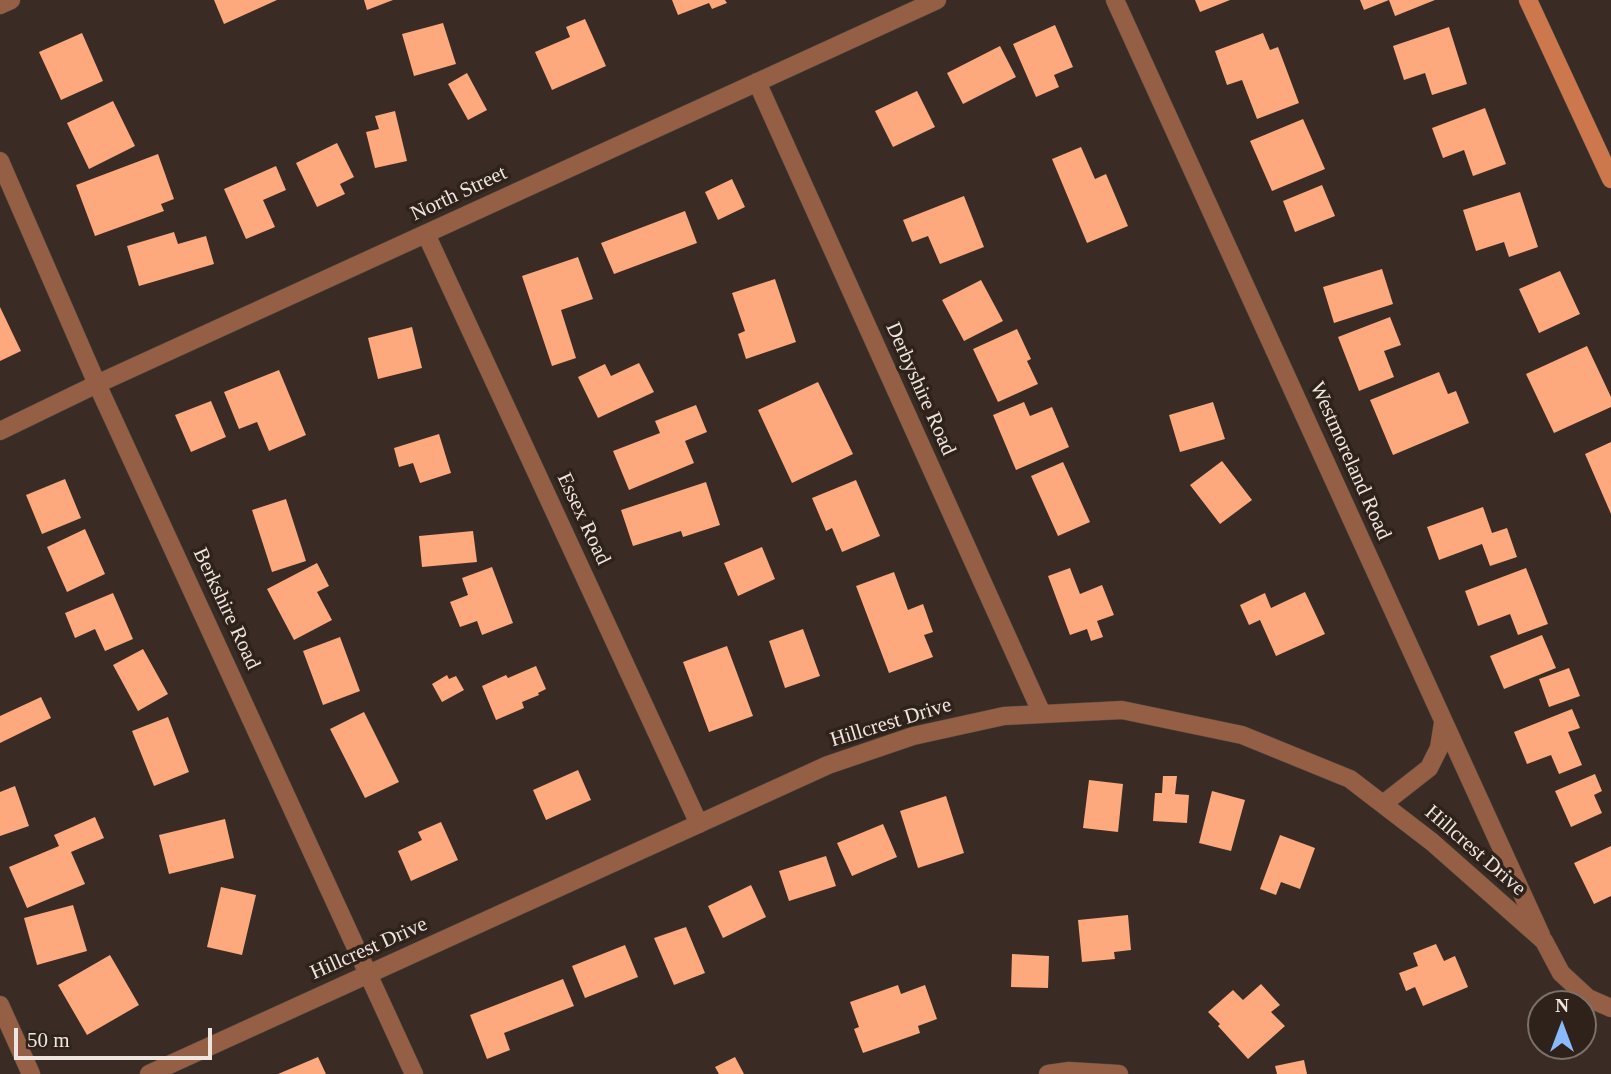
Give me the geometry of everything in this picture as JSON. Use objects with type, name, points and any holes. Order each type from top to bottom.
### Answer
[{"type":"street","points":[[0,5],[10,0]]},
{"type":"street","name":"North Street","points":[[0,431],[97,384],[937,0]]},
{"type":"street","name":"Westmoreland Road","points":[[1115,0],[1544,941]]},
{"type":"street","points":[[1528,0],[1611,179]]},
{"type":"street","name":"Derbyshire Road","points":[[757,82],[1042,714]]},
{"type":"street","name":"Berkshire Road","points":[[0,161],[97,384],[414,1074]]},
{"type":"street","name":"Essex Road","points":[[426,234],[699,824]]},
{"type":"street","name":"Hillcrest Drive","points":[[149,1074],[828,765],[913,736],[1004,716],[1122,710],[1242,735],[1350,779],[1432,842],[1544,941],[1561,974],[1588,998],[1611,1008]]},
{"type":"street","points":[[1383,804],[1429,768],[1439,748],[1443,723]]},
{"type":"street","points":[[0,1004],[31,1074]]},
{"type":"street","points":[[1048,1074],[1069,1071],[1119,1074]]},
{"type":"building","points":[[214,0],[277,0],[224,24]]},
{"type":"building","points":[[364,0],[393,0],[367,10]]},
{"type":"building","points":[[672,0],[725,0],[727,3],[712,9],[709,3],[678,15]]},
{"type":"building","points":[[1195,0],[1230,0],[1200,12]]},
{"type":"building","points":[[1360,0],[1389,0],[1364,10]]},
{"type":"building","points":[[1389,0],[1435,0],[1395,16]]},
{"type":"building","points":[[585,19],[606,66],[552,90],[535,52],[570,37],[566,27]]},
{"type":"building","points":[[443,23],[456,64],[414,76],[402,34]]},
{"type":"building","points":[[1055,25],[1073,67],[1054,75],[1059,87],[1036,97],[1013,44]]},
{"type":"building","points":[[1449,27],[1467,84],[1432,95],[1425,73],[1404,80],[1393,46]]},
{"type":"building","points":[[82,33],[103,81],[61,100],[39,52]]},
{"type":"building","points":[[1263,33],[1270,50],[1278,47],[1299,103],[1257,119],[1242,80],[1227,85],[1215,51]]},
{"type":"building","points":[[1000,46],[1016,77],[963,104],[947,73]]},
{"type":"building","points":[[467,73],[487,110],[468,120],[448,84]]},
{"type":"building","points":[[917,91],[935,127],[893,147],[875,111]]},
{"type":"building","points":[[113,101],[135,146],[89,169],[67,123]]},
{"type":"building","points":[[1485,108],[1506,164],[1473,176],[1464,150],[1443,158],[1432,128]]},
{"type":"building","points":[[395,111],[407,161],[375,168],[366,132],[379,129],[375,116]]},
{"type":"building","points":[[1303,119],[1325,169],[1272,191],[1250,141]]},
{"type":"building","points":[[337,143],[354,177],[340,184],[345,194],[317,207],[296,163]]},
{"type":"building","points":[[1081,147],[1095,179],[1106,174],[1128,226],[1087,243],[1052,159]]},
{"type":"building","points":[[158,154],[174,199],[161,204],[164,211],[95,236],[76,185]]},
{"type":"building","points":[[276,166],[286,190],[263,200],[275,227],[246,239],[224,189]]},
{"type":"building","points":[[732,179],[745,207],[718,220],[705,192]]},
{"type":"building","points":[[1322,185],[1335,216],[1295,232],[1283,201]]},
{"type":"building","points":[[1520,192],[1538,247],[1509,257],[1504,242],[1476,251],[1463,210]]},
{"type":"building","points":[[964,196],[984,247],[940,264],[928,236],[912,242],[903,220]]},
{"type":"building","points":[[685,211],[697,243],[614,274],[601,243]]},
{"type":"building","points":[[174,232],[178,244],[206,236],[214,264],[139,286],[127,246]]},
{"type":"building","points":[[578,257],[593,299],[561,310],[576,358],[552,366],[522,276]]},
{"type":"building","points":[[1382,269],[1393,304],[1334,323],[1323,287]]},
{"type":"building","points":[[1560,271],[1580,314],[1539,333],[1519,289]]},
{"type":"building","points":[[775,279],[796,342],[746,359],[738,334],[745,331],[732,293]]},
{"type":"building","points":[[981,280],[1003,321],[964,341],[942,300]]},
{"type":"building","points":[[0,307],[21,351],[0,361]]},
{"type":"building","points":[[1390,317],[1401,345],[1384,351],[1394,377],[1359,391],[1338,337]]},
{"type":"building","points":[[412,327],[422,368],[378,379],[368,338]]},
{"type":"building","points":[[1017,329],[1031,359],[1027,361],[1038,384],[998,402],[973,349]]},
{"type":"building","points":[[1587,346],[1611,397],[1611,407],[1554,433],[1526,374]]},
{"type":"building","points":[[639,363],[654,392],[598,418],[578,377],[605,364],[611,376]]},
{"type":"building","points":[[279,370],[306,435],[269,451],[257,422],[239,429],[224,392]]},
{"type":"building","points":[[1439,372],[1448,394],[1456,391],[1469,423],[1393,455],[1370,400]]},
{"type":"building","points":[[818,382],[853,454],[792,483],[758,410]]},
{"type":"building","points":[[211,401],[226,437],[191,452],[175,415]]},
{"type":"building","points":[[1024,402],[1030,416],[1052,407],[1069,447],[1016,470],[993,415]]},
{"type":"building","points":[[1213,402],[1225,439],[1180,452],[1169,415]]},
{"type":"building","points":[[696,405],[707,432],[685,441],[694,463],[629,490],[613,451],[660,433],[655,421]]},
{"type":"building","points":[[439,434],[451,473],[420,483],[413,463],[399,467],[394,448]]},
{"type":"building","points":[[1611,442],[1611,514],[1585,454]]},
{"type":"building","points":[[1222,461],[1252,500],[1220,524],[1190,485]]},
{"type":"building","points":[[1063,462],[1090,522],[1058,536],[1031,476]]},
{"type":"building","points":[[65,479],[81,518],[42,534],[26,495]]},
{"type":"building","points":[[856,480],[880,536],[842,552],[832,528],[826,531],[812,498]]},
{"type":"building","points":[[706,482],[720,525],[683,537],[681,531],[633,546],[621,510]]},
{"type":"building","points":[[286,499],[306,561],[272,572],[252,510]]},
{"type":"building","points":[[1483,507],[1492,533],[1507,528],[1517,557],[1490,566],[1482,544],[1439,560],[1427,527]]},
{"type":"building","points":[[85,529],[105,574],[67,592],[47,547]]},
{"type":"building","points":[[473,531],[477,562],[422,567],[419,536]]},
{"type":"building","points":[[762,547],[775,579],[738,596],[724,563]]},
{"type":"building","points":[[317,563],[329,586],[317,592],[332,620],[294,640],[267,589]]},
{"type":"building","points":[[492,567],[513,623],[482,635],[477,621],[460,627],[450,602],[468,595],[462,578]]},
{"type":"building","points":[[1070,568],[1080,594],[1102,585],[1114,615],[1097,621],[1103,637],[1091,641],[1087,629],[1070,635],[1048,576]]},
{"type":"building","points":[[1526,568],[1548,624],[1518,635],[1510,614],[1478,626],[1465,591]]},
{"type":"building","points":[[894,572],[908,610],[923,604],[933,632],[924,635],[933,657],[889,673],[856,586]]},
{"type":"building","points":[[1305,592],[1325,634],[1276,656],[1260,620],[1249,625],[1240,605],[1265,593],[1271,608]]},
{"type":"building","points":[[113,593],[133,639],[105,651],[95,629],[75,638],[65,613]]},
{"type":"building","points":[[803,629],[820,676],[785,688],[769,641]]},
{"type":"building","points":[[1542,635],[1556,668],[1504,689],[1490,656]]},
{"type":"building","points":[[340,637],[360,691],[323,705],[303,651]]},
{"type":"building","points":[[727,646],[753,716],[709,732],[683,662]]},
{"type":"building","points":[[143,649],[168,694],[138,711],[113,665]]},
{"type":"building","points":[[536,666],[546,689],[522,702],[524,708],[496,720],[482,686]]},
{"type":"building","points":[[1569,668],[1580,696],[1549,707],[1539,679]]},
{"type":"building","points":[[447,675],[449,679],[456,676],[464,690],[442,702],[432,684]]},
{"type":"building","points":[[41,697],[51,718],[0,743],[0,716]]},
{"type":"building","points":[[1572,709],[1580,728],[1568,732],[1582,765],[1559,774],[1551,755],[1527,764],[1514,732]]},
{"type":"building","points":[[364,712],[399,782],[365,798],[330,729]]},
{"type":"building","points":[[168,717],[189,772],[154,786],[132,731]]},
{"type":"building","points":[[578,770],[591,800],[546,820],[533,790]]},
{"type":"building","points":[[1595,774],[1602,791],[1594,795],[1602,813],[1571,827],[1555,791]]},
{"type":"building","points":[[1163,776],[1177,776],[1175,794],[1189,795],[1187,823],[1153,821],[1155,793],[1162,793]]},
{"type":"building","points":[[1089,780],[1123,784],[1118,832],[1083,828]]},
{"type":"building","points":[[15,786],[29,826],[0,836],[0,792]]},
{"type":"building","points":[[1212,791],[1245,800],[1231,851],[1199,843]]},
{"type":"building","points":[[946,796],[964,853],[918,868],[900,811]]},
{"type":"building","points":[[95,817],[104,838],[71,852],[85,884],[27,908],[9,867],[59,846],[54,835]]},
{"type":"building","points":[[225,819],[234,858],[169,874],[159,835]]},
{"type":"building","points":[[441,822],[458,860],[411,881],[398,851],[422,840],[418,832]]},
{"type":"building","points":[[883,824],[897,857],[852,876],[837,843]]},
{"type":"building","points":[[1280,835],[1315,848],[1300,889],[1281,882],[1276,895],[1260,889]]},
{"type":"building","points":[[1611,846],[1611,896],[1594,904],[1574,863]]},
{"type":"building","points":[[826,856],[836,886],[789,901],[779,871]]},
{"type":"building","points":[[751,885],[766,917],[723,938],[708,906]]},
{"type":"building","points":[[221,887],[256,895],[242,955],[207,947]]},
{"type":"building","points":[[73,905],[87,951],[37,965],[24,918]]},
{"type":"building","points":[[1128,915],[1131,950],[1114,952],[1115,959],[1082,962],[1078,920]]},
{"type":"building","points":[[686,927],[705,973],[674,985],[654,938]]},
{"type":"building","points":[[1436,944],[1444,961],[1455,956],[1468,987],[1423,1006],[1415,987],[1406,991],[1399,973],[1418,966],[1413,953]]},
{"type":"building","points":[[625,945],[638,977],[585,998],[572,966]]},
{"type":"building","points":[[1012,954],[1049,956],[1048,988],[1011,987]]},
{"type":"building","points":[[110,955],[139,1005],[87,1035],[58,985]]},
{"type":"building","points":[[563,979],[574,1006],[504,1033],[510,1050],[487,1059],[470,1015]]},
{"type":"building","points":[[1261,984],[1280,1005],[1271,1012],[1285,1026],[1248,1059],[1208,1012],[1233,990],[1243,1000]]},
{"type":"building","points":[[898,985],[901,994],[925,985],[937,1019],[918,1026],[920,1033],[863,1053],[854,1029],[859,1027],[850,1002]]},
{"type":"building","points":[[318,1057],[326,1074],[278,1074]]},
{"type":"building","points":[[735,1057],[744,1074],[719,1074],[715,1067]]},
{"type":"building","points":[[1304,1060],[1307,1074],[1277,1074],[1275,1066]]}]
